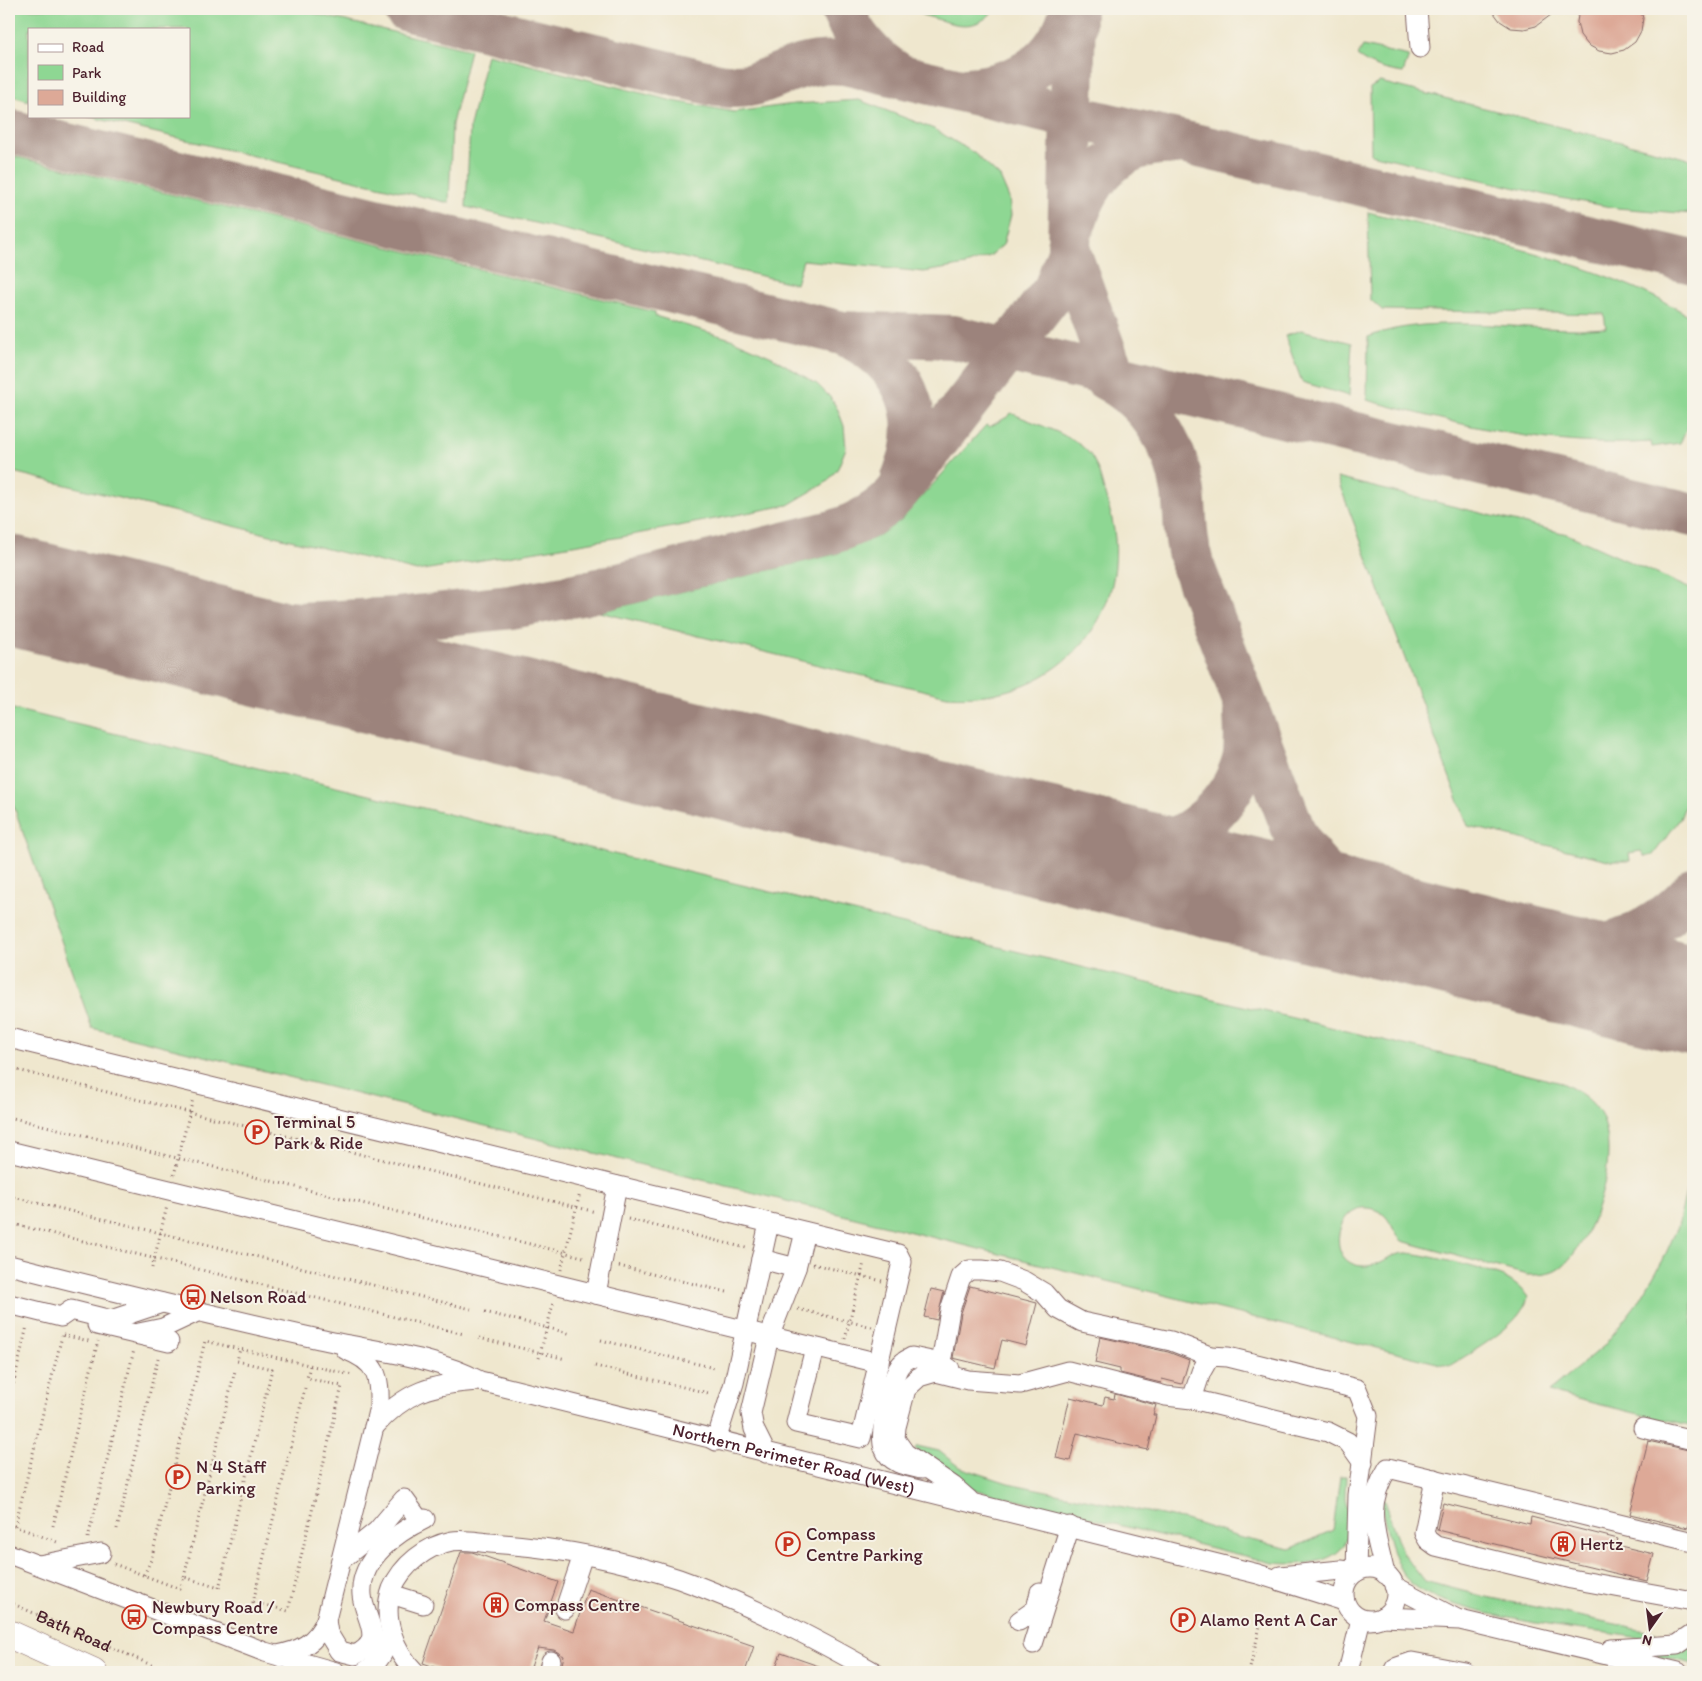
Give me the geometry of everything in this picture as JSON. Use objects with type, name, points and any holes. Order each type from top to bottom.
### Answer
[{"type":"highway","name":"Bath Road","points":[[9,1634],[93,1672]]},
{"type":"street","points":[[1417,9],[1420,48]]},
{"type":"street","points":[[9,1038],[898,1254],[902,1262],[861,1438],[796,1422],[815,1348]]},
{"type":"street","points":[[9,1150],[879,1363]]},
{"type":"street","points":[[596,1294],[617,1186]]},
{"type":"street","points":[[716,1441],[726,1415],[746,1331],[752,1292],[753,1254],[769,1223]]},
{"type":"street","points":[[766,1453],[754,1429],[751,1413],[769,1336],[790,1304],[804,1266],[805,1232]]},
{"type":"street","points":[[753,1254],[804,1266]]},
{"type":"street","points":[[9,1265],[197,1312],[329,1342],[367,1360],[379,1379],[380,1390],[374,1427],[326,1620],[322,1651],[336,1672],[277,1656],[9,1554]]},
{"type":"street","points":[[941,1363],[950,1310],[961,1276],[969,1270],[982,1270],[1000,1272],[1024,1281],[1044,1293],[1058,1308],[1077,1320],[1171,1341],[1210,1356],[1228,1356],[1357,1389],[1368,1416],[1358,1495],[1356,1572]]},
{"type":"street","points":[[752,1292],[790,1304]]},
{"type":"street","points":[[131,1331],[162,1303]]},
{"type":"street","points":[[9,1304],[131,1331],[169,1342]]},
{"type":"street","points":[[131,1331],[163,1328],[197,1312]]},
{"type":"street","name":"Northern Perimeter Road (West)","points":[[329,1342],[366,1347],[462,1371],[480,1381],[1258,1574],[1344,1601]]},
{"type":"street","points":[[1192,1399],[1201,1372],[1210,1356]]},
{"type":"street","points":[[929,1471],[895,1463],[883,1448],[883,1424],[896,1370],[902,1362],[912,1357],[941,1363],[964,1379]]},
{"type":"street","points":[[971,1503],[953,1486],[905,1453],[895,1439],[896,1427],[906,1390],[919,1377],[936,1372],[964,1379],[1020,1384],[1068,1371],[1166,1396],[1192,1399],[1328,1432],[1348,1442],[1363,1463]]},
{"type":"street","points":[[374,1427],[405,1398],[419,1391],[449,1383],[480,1381]]},
{"type":"street","points":[[1644,1428],[1693,1440]]},
{"type":"street","points":[[1382,1617],[1394,1604],[1390,1580],[1372,1514],[1379,1482],[1388,1468],[1693,1542]]},
{"type":"street","points":[[1434,1479],[1424,1533],[1428,1540],[1436,1546],[1570,1579],[1693,1601]]},
{"type":"street","points":[[326,1620],[328,1633],[339,1651],[355,1655],[366,1648],[372,1634],[362,1594],[369,1565],[386,1544],[423,1520],[404,1499],[376,1531],[341,1560]]},
{"type":"street","points":[[1019,1621],[1036,1609],[1065,1525]]},
{"type":"street","points":[[1033,1644],[1065,1525]]},
{"type":"street","points":[[415,1672],[404,1658],[391,1632],[388,1617],[391,1594],[397,1579],[418,1556],[435,1546],[453,1541],[512,1545],[583,1555],[632,1566],[680,1580],[770,1618],[874,1672]]},
{"type":"street","points":[[565,1610],[583,1555]]},
{"type":"street","points":[[39,1565],[105,1558]]},
{"type":"street","points":[[1460,1620],[1370,1568],[1356,1572],[1351,1576],[1344,1588],[1344,1601],[1349,1610],[1361,1619],[1368,1620],[1382,1617],[1460,1620],[1678,1672]]},
{"type":"street","name":"Northern Perimeter Road (West)","points":[[1258,1574],[1284,1576],[1341,1570],[1356,1572]]},
{"type":"street","points":[[391,1594],[423,1604]]},
{"type":"street","points":[[1348,1672],[1361,1619]]},
{"type":"street","points":[[277,1656],[295,1652],[310,1643],[321,1631],[326,1620]]},
{"type":"street","points":[[364,1672],[372,1668],[381,1657],[391,1632]]},
{"type":"street","points":[[1592,1650],[1677,1645],[1693,1634]]},
{"type":"street","points":[[1393,1672],[1395,1668],[1412,1662],[1465,1672]]},
{"type":"path","points":[[9,1068],[597,1212]]},
{"type":"path","points":[[9,1116],[590,1258]]},
{"type":"path","points":[[9,1196],[471,1309]]},
{"type":"path","points":[[626,1218],[753,1254]]},
{"type":"path","points":[[9,1223],[464,1334]]},
{"type":"path","points":[[841,1354],[867,1247]]},
{"type":"path","points":[[619,1266],[727,1292]]},
{"type":"path","points":[[804,1266],[890,1283]]},
{"type":"path","points":[[790,1304],[875,1328]]},
{"type":"path","points":[[9,1403],[31,1310]]},
{"type":"path","points":[[485,1312],[572,1334]]},
{"type":"path","points":[[15,1526],[66,1318]]},
{"type":"path","points":[[88,1540],[131,1331]]},
{"type":"path","points":[[53,1526],[100,1335]]},
{"type":"path","points":[[479,1338],[566,1358]]},
{"type":"path","points":[[601,1340],[714,1368]]},
{"type":"path","points":[[144,1575],[151,1560],[205,1341],[352,1375]]},
{"type":"path","points":[[184,1577],[219,1588],[272,1369],[237,1361],[240,1349]]},
{"type":"path","points":[[117,1529],[158,1358]]},
{"type":"path","points":[[305,1388],[253,1602],[288,1611],[342,1386],[308,1378],[310,1366]]},
{"type":"path","points":[[595,1366],[708,1393]]},
{"type":"path","points":[[105,1558],[180,1589],[235,1371]]},
{"type":"path","points":[[9,1524],[57,1542]]},
{"type":"path","name":"Bath Road","points":[[9,1602],[167,1672]]},
{"type":"path","points":[[1249,1672],[1263,1614]]},
{"type":"green space","points":[[9,9],[295,9],[470,50],[452,124],[449,203],[94,118],[190,118],[190,28],[28,28],[28,101],[9,95]]},
{"type":"green space","points":[[918,9],[995,9],[978,22],[970,25],[961,25],[922,15]]},
{"type":"green space","points":[[1363,46],[1409,56],[1403,73],[1379,68],[1357,56]]},
{"type":"green space","points":[[487,54],[673,101],[734,112],[794,104],[859,100],[934,129],[974,153],[1000,177],[1009,198],[1011,215],[1003,245],[990,256],[966,265],[924,272],[803,260],[796,284],[466,207],[470,126]]},
{"type":"green space","points":[[1380,82],[1693,160],[1693,214],[1617,208],[1555,197],[1371,154],[1370,88]]},
{"type":"green space","points":[[9,155],[655,312],[655,316],[731,339],[772,357],[817,384],[831,398],[838,410],[844,426],[846,448],[838,468],[827,482],[788,505],[621,537],[417,571],[9,471]]},
{"type":"green space","points":[[1368,212],[1492,242],[1576,266],[1616,280],[1655,297],[1691,317],[1693,320],[1693,417],[1680,443],[1652,447],[1651,442],[1579,442],[1543,438],[1472,426],[1367,400],[1368,337],[1394,329],[1423,325],[1454,324],[1578,329],[1606,328],[1604,314],[1382,310],[1370,299]]},
{"type":"green space","points":[[1301,330],[1352,343],[1349,396],[1302,382],[1285,336]]},
{"type":"green space","points":[[1011,413],[1073,440],[1088,452],[1099,474],[1115,539],[1114,577],[1103,612],[1084,642],[1057,667],[1025,684],[988,695],[947,696],[599,612],[836,554],[877,537],[901,520],[986,425],[989,427]]},
{"type":"green space","points":[[1337,478],[1567,534],[1693,590],[1693,785],[1680,819],[1653,855],[1645,857],[1641,851],[1629,853],[1630,861],[1612,861],[1468,826]]},
{"type":"green space","points":[[9,708],[1562,1083],[1590,1101],[1598,1110],[1605,1127],[1608,1147],[1607,1170],[1602,1193],[1594,1216],[1573,1255],[1560,1268],[1540,1275],[1527,1275],[1402,1241],[1387,1218],[1380,1212],[1365,1208],[1353,1211],[1344,1220],[1339,1232],[1339,1244],[1343,1256],[1352,1264],[1367,1266],[1377,1264],[1396,1255],[1406,1253],[1424,1256],[1491,1272],[1514,1284],[1528,1297],[1516,1318],[1495,1337],[1449,1366],[92,1028],[9,793]]},
{"type":"green space","points":[[1693,1162],[1693,1427],[1548,1392],[1604,1346],[1641,1298],[1663,1260],[1678,1226]]},
{"type":"green space","points":[[917,1446],[939,1451],[959,1467],[1008,1483],[1186,1520],[1238,1537],[1290,1549],[1333,1530],[1340,1476],[1346,1476],[1345,1499],[1350,1516],[1349,1533],[1344,1545],[1336,1553],[1325,1559],[1300,1564],[1273,1563],[968,1488],[915,1449]]},
{"type":"green space","points":[[1383,1498],[1402,1552],[1424,1581],[1482,1596],[1655,1632],[1649,1637],[1635,1637],[1546,1625],[1475,1610],[1443,1600],[1418,1588],[1403,1574],[1395,1558],[1381,1506]]},
{"type":"green space","points":[[1693,1645],[1693,1664],[1648,1653]]},
{"type":"building","points":[[1491,9],[1559,9],[1536,26],[1524,29],[1511,28],[1500,21]]},
{"type":"building","points":[[1579,9],[1640,9],[1643,18],[1641,31],[1635,42],[1624,50],[1612,53],[1599,51],[1588,45],[1580,35],[1577,22]]},
{"type":"building","points":[[970,1286],[1037,1303],[1026,1346],[1002,1340],[995,1368],[953,1358],[961,1313]]},
{"type":"building","points":[[931,1289],[944,1292],[937,1320],[924,1317]]},
{"type":"building","points":[[1100,1337],[1168,1352],[1189,1360],[1182,1384],[1162,1379],[1161,1383],[1120,1373],[1120,1369],[1095,1363]]},
{"type":"building","points":[[1115,1394],[1156,1405],[1153,1415],[1156,1415],[1148,1450],[1077,1433],[1070,1461],[1056,1458],[1070,1397],[1103,1405],[1105,1397],[1114,1399]]},
{"type":"building","points":[[1648,1441],[1693,1451],[1693,1506],[1688,1528],[1630,1514]]},
{"type":"building","name":"Hertz","points":[[1443,1503],[1530,1524],[1531,1517],[1618,1539],[1616,1545],[1654,1554],[1647,1581],[1437,1530]]},
{"type":"building","name":"Compass Centre","points":[[461,1552],[472,1552],[558,1582],[544,1621],[574,1631],[588,1589],[754,1646],[745,1672],[560,1672],[564,1656],[554,1650],[538,1648],[529,1672],[449,1672],[423,1663]]},
{"type":"building","points":[[781,1653],[830,1670],[830,1672],[774,1672]]},
{"type":"taxiway","points":[[405,9],[718,85],[744,86],[808,65],[845,63],[1693,262]]},
{"type":"taxiway","points":[[842,9],[846,19],[864,46],[898,74]]},
{"type":"taxiway","points":[[968,89],[987,87],[1005,82],[1021,76],[1035,67],[1057,43],[1066,27],[1072,9]]},
{"type":"taxiway","points":[[1074,9],[1069,252],[1108,361],[1127,391]]},
{"type":"taxiway","points":[[9,131],[842,333],[953,337],[1693,515]]},
{"type":"taxiway","points":[[1074,224],[1080,207],[1089,191],[1098,176],[1110,164],[1123,154],[1139,147],[1156,143],[1175,143]]},
{"type":"taxiway","points":[[58,602],[156,613],[300,624],[398,619],[511,607],[586,593],[836,531],[868,517],[895,495],[1055,289],[1069,252]]},
{"type":"taxiway","points":[[842,333],[864,345],[881,358],[896,374],[906,392],[912,411],[914,432],[911,454],[903,478]]},
{"type":"taxiway","points":[[1105,378],[1120,387],[1147,411],[1167,441],[1174,457],[1183,492],[1186,536],[1192,564],[1295,834],[1319,867],[1343,891],[1356,901],[1406,930]]},
{"type":"taxiway","points":[[1092,854],[1149,848],[1165,843],[1181,836],[1208,817],[1230,790],[1244,759],[1246,748],[1245,713]]},
{"type":"taxiway","points":[[1536,962],[1601,947],[1641,931],[1660,920],[1693,890]]},
{"type":"runway","points":[[9,590],[1693,1000]]},
{"type":"place","name":"Terminal 5 Park & Ride","points":[[257,1132]]},
{"type":"place","name":"Nelson Road","points":[[193,1297]]},
{"type":"place","name":"N 4 Staff Parking","points":[[178,1477]]},
{"type":"place","name":"Compass Centre Parking","points":[[788,1544]]},
{"type":"place","name":"Hertz","points":[[1563,1544]]},
{"type":"place","name":"Compass Centre","points":[[496,1605]]},
{"type":"place","name":"Newbury Road / Compass Centre","points":[[134,1617]]},
{"type":"place","name":"Alamo Rent A Car","points":[[1183,1620]]}]
